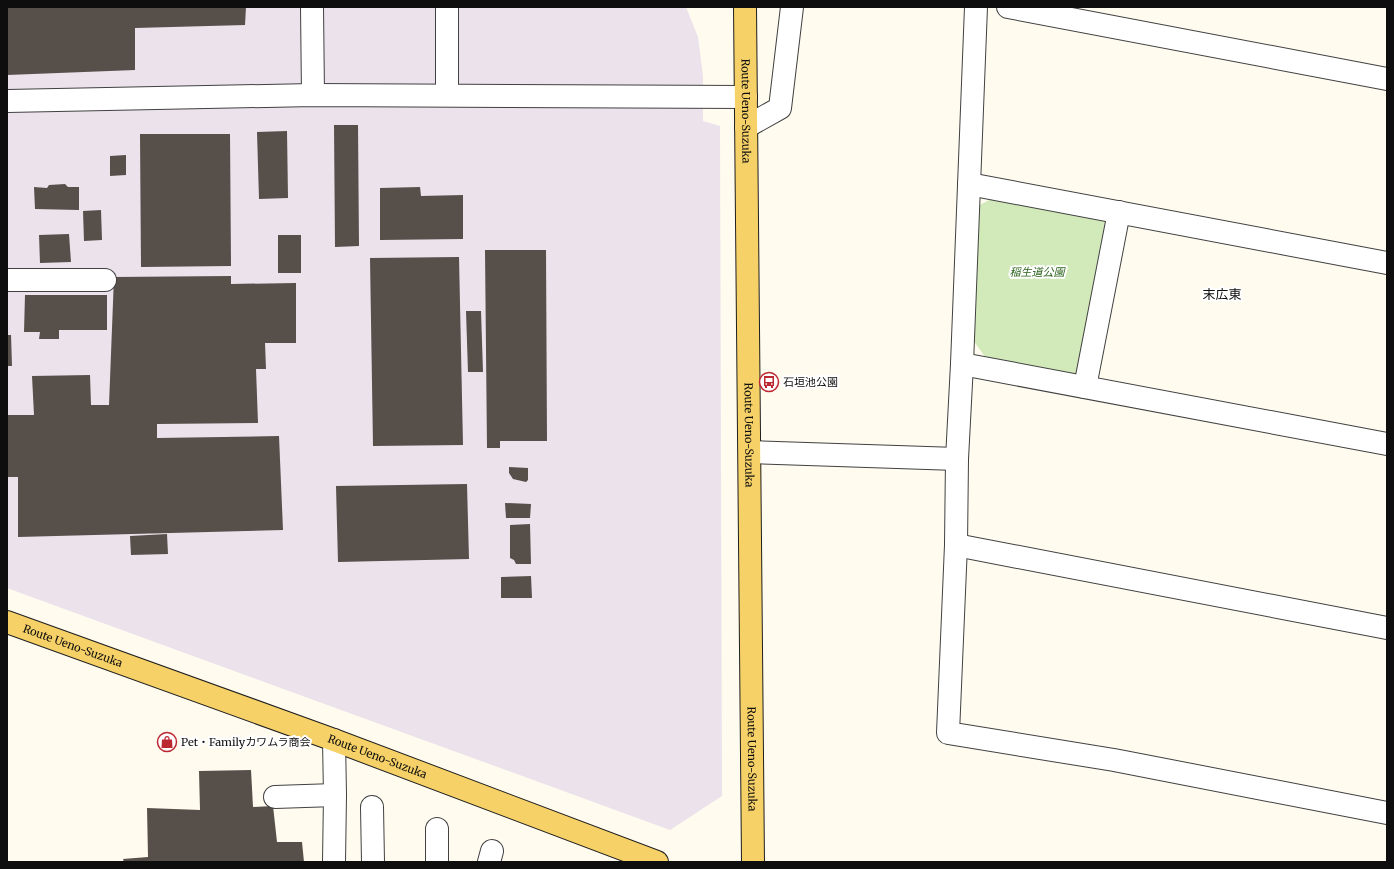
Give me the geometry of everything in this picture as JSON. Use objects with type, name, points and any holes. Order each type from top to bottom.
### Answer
[{"type":"main road","name":"Route Ueno-Suzuka","points":[[745,7],[753,862]]},
{"type":"main road","name":"Route Ueno-Suzuka","points":[[7,622],[334,740],[657,862]]},
{"type":"street","points":[[312,7],[313,95]]},
{"type":"street","points":[[447,7],[447,96]]},
{"type":"street","points":[[746,127],[780,108],[792,7]]},
{"type":"street","points":[[976,7],[957,459],[956,545],[948,733],[1114,760],[1387,813]]},
{"type":"street","points":[[1008,7],[1387,79]]},
{"type":"street","points":[[7,101],[313,95],[746,97]]},
{"type":"street","points":[[969,184],[1387,263]]},
{"type":"street","points":[[1085,387],[1119,212]]},
{"type":"street","points":[[7,280],[105,280]]},
{"type":"street","points":[[962,364],[1387,444]]},
{"type":"street","points":[[750,452],[957,459]]},
{"type":"street","points":[[956,545],[1387,628]]},
{"type":"street","points":[[334,740],[334,862]]},
{"type":"street","points":[[274,797],[335,795]]},
{"type":"street","points":[[372,807],[373,862]]},
{"type":"street","points":[[437,830],[437,862]]},
{"type":"shaded area","points":[[7,7],[686,7],[698,37],[703,76],[703,121],[720,126],[722,796],[670,830],[7,588]]},
{"type":"green space","name":"稲生道公園","points":[[991,199],[1110,221],[1078,375],[986,358],[973,340],[978,206]]},
{"type":"building","points":[[7,7],[246,7],[245,25],[135,28],[135,70],[7,75]]},
{"type":"building","points":[[334,125],[358,125],[359,246],[335,247]]},
{"type":"building","points":[[287,131],[288,198],[259,199],[257,132]]},
{"type":"building","points":[[140,134],[230,134],[231,266],[141,267]]},
{"type":"building","points":[[126,155],[126,175],[110,176],[110,156]]},
{"type":"building","points":[[65,184],[68,187],[79,187],[79,210],[35,209],[34,187],[47,188],[49,185]]},
{"type":"building","points":[[420,187],[421,196],[463,195],[463,239],[380,240],[380,188]]},
{"type":"building","points":[[101,210],[102,240],[84,241],[83,211]]},
{"type":"building","points":[[69,234],[71,262],[40,263],[39,235]]},
{"type":"building","points":[[278,235],[301,235],[301,273],[278,273]]},
{"type":"building","points":[[485,250],[546,250],[547,441],[500,441],[500,448],[487,448]]},
{"type":"building","points":[[459,257],[463,445],[373,446],[370,258]]},
{"type":"building","points":[[231,276],[231,284],[296,283],[296,343],[265,343],[266,369],[256,369],[258,423],[157,424],[157,438],[279,436],[283,530],[18,537],[18,477],[7,477],[7,415],[34,415],[32,376],[90,375],[91,405],[109,405],[114,277]]},
{"type":"building","points":[[25,295],[107,295],[107,330],[59,330],[59,339],[39,339],[40,332],[24,332]]},
{"type":"building","points":[[466,311],[481,311],[483,372],[468,372]]},
{"type":"building","points":[[7,335],[11,335],[12,366],[7,366]]},
{"type":"building","points":[[509,467],[528,468],[528,480],[526,482],[513,479],[509,473]]},
{"type":"building","points":[[467,484],[469,559],[338,562],[336,486]]},
{"type":"building","points":[[505,503],[531,504],[530,518],[506,518]]},
{"type":"building","points":[[530,524],[531,564],[516,564],[514,560],[510,558],[510,525]]},
{"type":"building","points":[[167,534],[168,554],[131,555],[130,536]]},
{"type":"building","points":[[531,576],[532,598],[501,598],[501,577]]},
{"type":"building","points":[[251,770],[253,807],[273,806],[277,842],[302,842],[304,862],[124,862],[123,859],[148,857],[147,808],[200,810],[199,771]]},
{"type":"place","name":"石垣池公園","points":[[769,382]]},
{"type":"place","name":"Pet・Familyカワムラ商会","points":[[167,742]]},
{"type":"district","name":"末広東","points":[[1222,294]]}]
